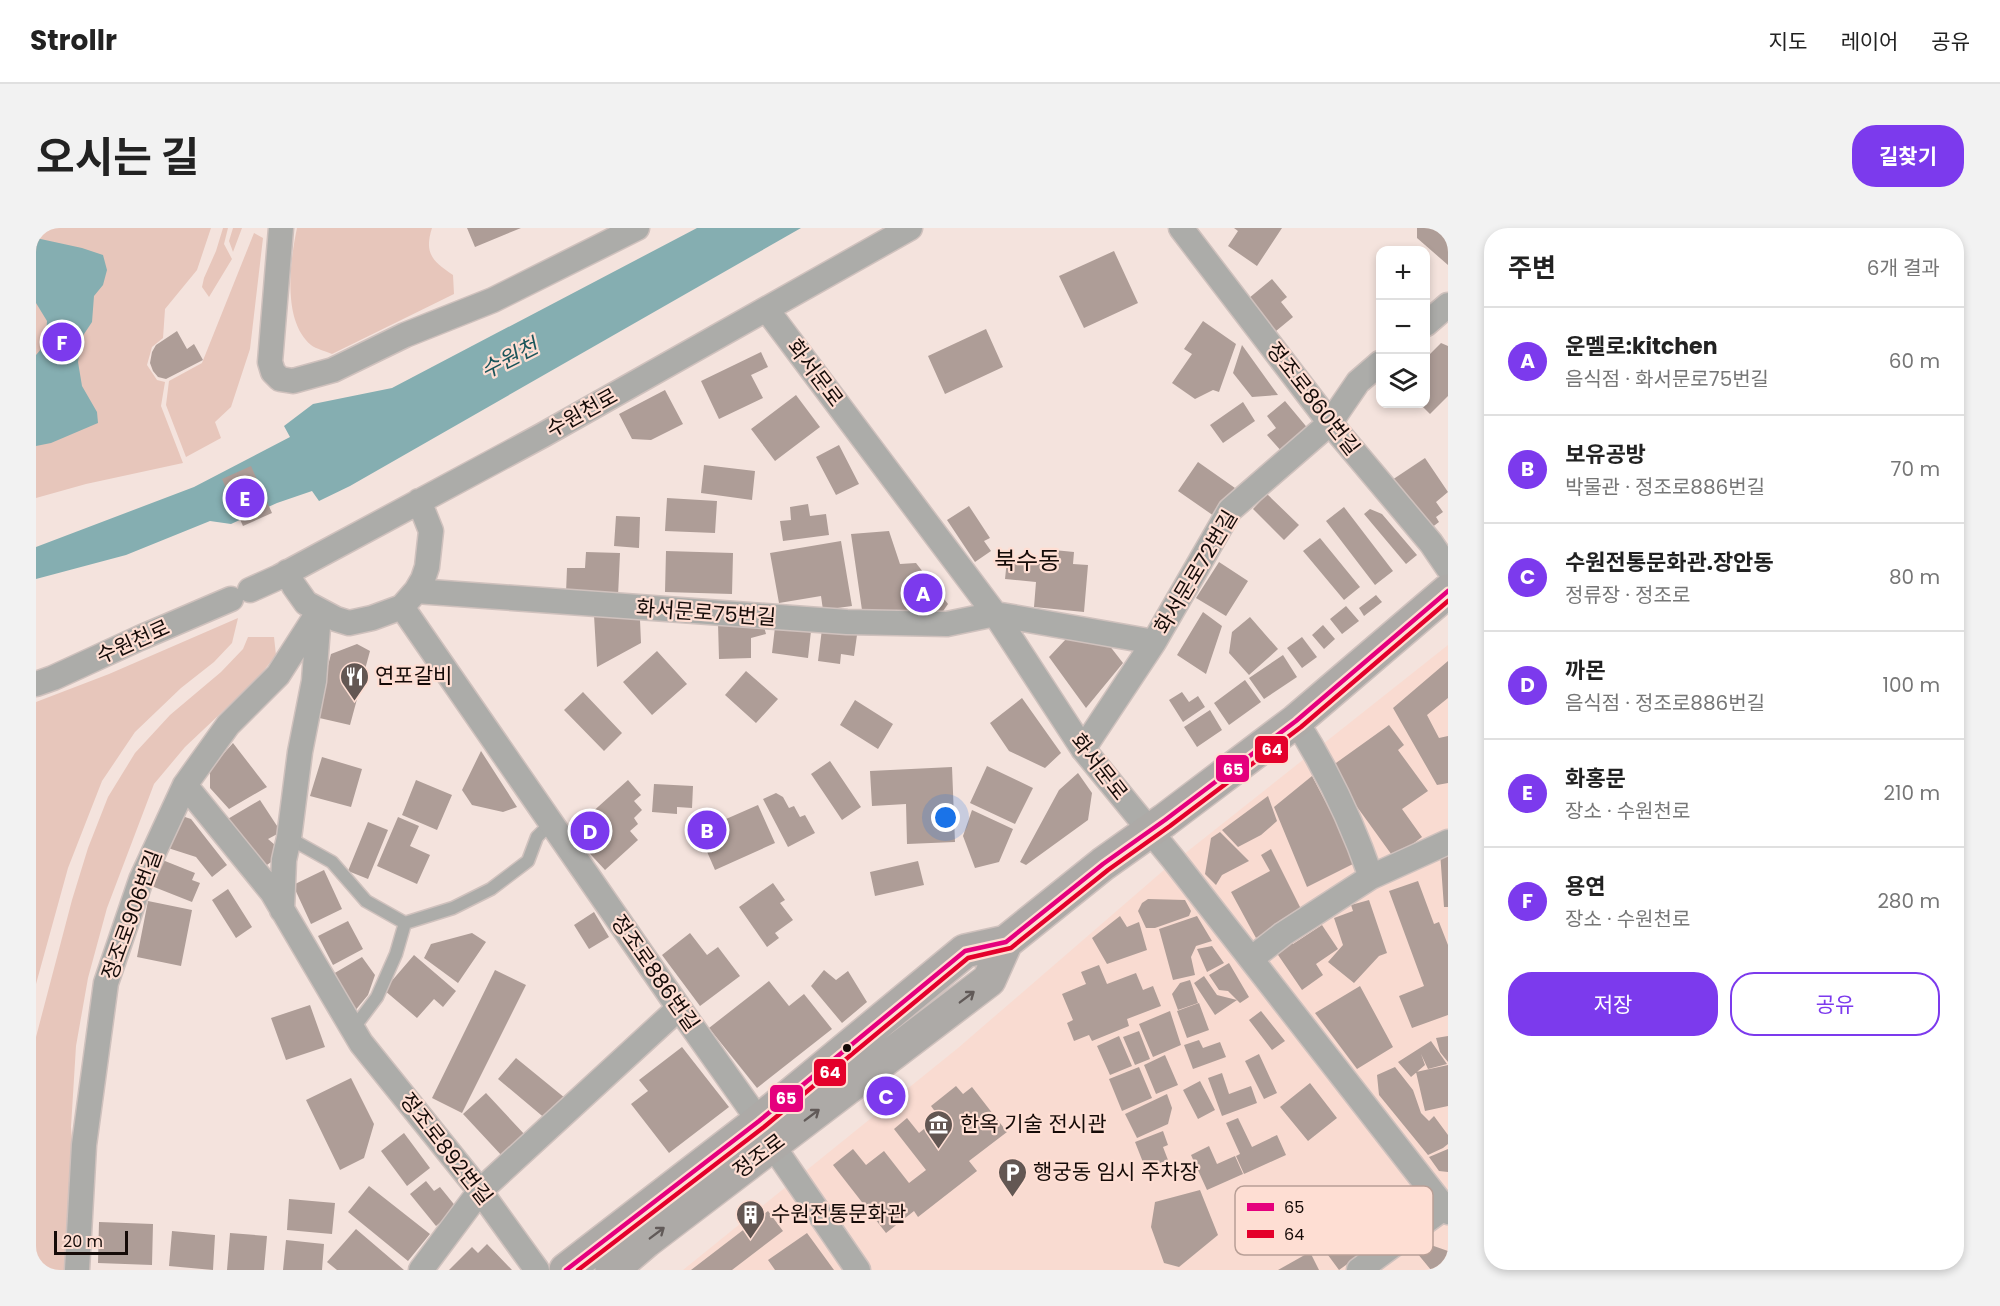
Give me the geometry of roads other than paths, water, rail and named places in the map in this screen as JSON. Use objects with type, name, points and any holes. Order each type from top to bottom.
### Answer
[{"type":"street","points":[[281,228],[270,362],[273,372],[280,379],[294,381],[333,370],[405,335],[493,300],[637,228]]},
{"type":"street","name":"수원천로","points":[[36,684],[240,595],[287,572],[543,435],[910,228]]},
{"type":"street","name":"정조로860번길","points":[[1181,228],[1330,423],[1431,543],[1448,568]]},
{"type":"street","points":[[1430,320],[1448,305]]},
{"type":"street","name":"화서문로","points":[[767,310],[995,614],[1083,749],[1151,830],[1430,1186]]},
{"type":"street","name":"화서문로72번길","points":[[1083,749],[1154,642],[1230,510],[1330,423],[1358,382],[1376,366]]},
{"type":"street","points":[[287,572],[306,603],[319,611],[349,622],[372,618],[409,599],[423,579],[427,567],[431,531],[419,501]]},
{"type":"street","name":"정조로","points":[[612,1270],[965,951],[1006,942],[1103,864],[1296,721],[1448,591]]},
{"type":"street","name":"화서문로75번길","points":[[409,599],[847,622],[947,624],[995,614]]},
{"type":"street","name":"정조로886번길","points":[[409,599],[551,823],[858,1270]]},
{"type":"street","points":[[282,910],[284,860],[300,753],[315,681],[319,611]]},
{"type":"street","name":"정조로906번길","points":[[76,1270],[84,1145],[106,982],[141,880],[185,785],[228,725],[278,675],[319,611]]},
{"type":"street","points":[[995,614],[1154,642]]},
{"type":"street","points":[[1296,721],[1317,754],[1359,843],[1371,877]]},
{"type":"street","name":"정조로892번길","points":[[185,785],[272,892],[361,1043],[480,1191],[537,1270]]},
{"type":"street","points":[[1251,959],[1283,934],[1371,877],[1448,842]]},
{"type":"street","points":[[421,1270],[480,1191],[679,1008]]},
{"type":"street","name":"정조로","points":[[566,1270],[766,1133]]},
{"type":"street","name":"화서문로","points":[[1433,1190],[1447,1208]]},
{"type":"street","points":[[1433,1218],[1447,1208]]},
{"type":"street","points":[[1359,1270],[1380,1255]]},
{"type":"lane","points":[[289,838],[332,862],[366,901],[405,923],[453,908],[491,889],[528,861],[537,837],[551,823]]},
{"type":"lane","points":[[353,1029],[377,997],[396,954],[405,923]]},
{"type":"water","name":"수원천","points":[[697,228],[801,228],[350,486],[319,501],[312,491],[277,503],[231,524],[210,521],[126,555],[36,579],[36,547],[194,487],[290,437],[284,426],[313,404],[392,388]]},
{"type":"water","points":[[36,238],[103,255],[107,270],[103,285],[94,296],[92,322],[82,337],[78,362],[82,386],[97,412],[98,423],[51,443],[36,446],[36,355],[42,348],[47,321],[36,303]]},
{"type":"place","name":"용연","points":[[62,342]]},
{"type":"place","name":"화홍문","points":[[245,498]]},
{"type":"place","name":"운멜로:kitchen","points":[[923,593]]},
{"type":"place","name":"연포갈비","points":[[354,702]]},
{"type":"place","name":"보유공방","points":[[707,830]]},
{"type":"place","name":"까몬","points":[[590,831]]},
{"type":"place","name":"수원전통문화관.장안동","points":[[886,1096]]},
{"type":"place","name":"한옥 기술 전시관","points":[[939,1150]]},
{"type":"place","name":"행궁동 임시 주차장","points":[[1012,1198]]},
{"type":"place","name":"수원전통문화관","points":[[750,1240]]},
{"type":"district","name":"북수동","points":[[1027,561]]}]
